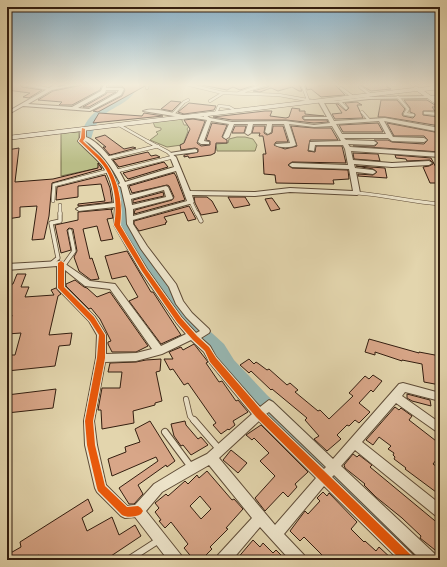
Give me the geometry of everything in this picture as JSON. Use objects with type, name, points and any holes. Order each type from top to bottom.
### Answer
[{"type":"main road","points":[[7,138],[84,132],[110,126],[188,116],[207,117],[216,113],[240,110]]},
{"type":"street","points":[[188,193],[255,194],[290,190],[357,193],[348,149],[342,136],[324,110]]},
{"type":"street","points":[[145,111],[188,116]]},
{"type":"street","points":[[208,143],[201,142],[207,117],[232,122],[286,122],[314,126],[333,122],[381,119],[440,130]]},
{"type":"street","points":[[305,118],[333,122]]},
{"type":"street","points":[[381,119],[392,139],[424,140]]},
{"type":"street","points":[[226,137],[232,122]]},
{"type":"street","points":[[248,133],[251,122]]},
{"type":"street","points":[[268,132],[270,122]]},
{"type":"street","points":[[278,145],[294,145],[286,122]]},
{"type":"street","points":[[84,132],[89,140],[108,158],[113,171],[119,215],[117,225],[179,320],[193,337],[207,348],[213,360],[259,414],[408,560]]},
{"type":"street","points":[[84,132],[81,141],[113,171],[124,184],[130,208],[130,224],[144,247],[173,286],[179,302],[189,315],[206,331],[159,352],[136,357],[101,358]]},
{"type":"street","points":[[342,136],[389,136]]},
{"type":"street","points":[[312,150],[312,142],[374,142]]},
{"type":"street","points":[[348,149],[440,155]]},
{"type":"street","points":[[130,219],[191,202],[172,156],[195,151]]},
{"type":"street","points":[[292,165],[352,166],[429,163]]},
{"type":"street","points":[[352,166],[373,172]]},
{"type":"street","points":[[114,186],[178,168]]},
{"type":"street","points":[[128,198],[166,188],[170,198],[130,208]]},
{"type":"street","points":[[79,209],[118,205]]},
{"type":"street","points":[[132,250],[144,247]]},
{"type":"street","points":[[7,267],[59,264],[88,284],[112,286],[159,352]]},
{"type":"street","points":[[59,264],[61,288],[92,319],[102,334],[101,358],[89,421],[91,445],[101,488],[125,512],[138,511],[158,488],[216,454],[269,405],[431,560]]},
{"type":"street","points":[[275,534],[333,465],[356,443],[403,387],[440,397]]},
{"type":"street","points":[[394,396],[440,429]]},
{"type":"street","points":[[356,443],[440,512]]},
{"type":"street","points":[[216,454],[260,518],[299,560]]},
{"type":"street","points":[[138,511],[176,560]]},
{"type":"street","points":[[223,560],[260,518]]},
{"type":"lane","points":[[173,114],[176,110]]},
{"type":"lane","points":[[407,110],[405,114],[413,116]]},
{"type":"lane","points":[[362,112],[369,120]]},
{"type":"lane","points":[[425,113],[440,114]]},
{"type":"lane","points":[[119,125],[158,146],[172,156]]},
{"type":"lane","points":[[108,158],[158,146]]},
{"type":"lane","points":[[53,201],[54,185],[172,156]]},
{"type":"lane","points":[[357,193],[371,194],[413,202],[440,204]]},
{"type":"lane","points":[[191,202],[201,221]]},
{"type":"lane","points":[[59,264],[51,223],[60,221],[60,205]]},
{"type":"lane","points":[[59,264],[74,251],[70,231]]},
{"type":"lane","points":[[186,399],[190,416],[216,454]]},
{"type":"lane","points":[[165,432],[191,468]]},
{"type":"lane","points":[[128,560],[160,539]]},
{"type":"green space","points":[[179,119],[182,120],[184,125],[190,125],[187,129],[188,131],[184,142],[189,144],[167,147],[150,140],[158,134],[156,132],[161,130],[161,128],[155,127],[153,122]]},
{"type":"green space","points":[[79,132],[79,142],[103,167],[61,176],[61,133]]},
{"type":"green space","points":[[237,137],[253,139],[257,145],[255,151],[217,151],[216,144],[228,143],[229,139]]},
{"type":"building","points":[[180,110],[211,110],[184,114],[178,112]]},
{"type":"building","points":[[291,110],[305,111],[305,114],[324,116],[304,116],[302,117],[304,120],[327,120],[328,122],[314,123],[286,120],[232,120],[213,117],[272,111],[270,116],[289,117]]},
{"type":"building","points":[[340,110],[360,110],[363,118],[335,119],[332,114],[342,113]]},
{"type":"building","points":[[379,110],[404,110],[402,114],[403,116],[413,118],[415,114],[410,112],[410,110],[435,110],[423,111],[423,115],[439,117],[440,126],[385,117],[378,117]]},
{"type":"building","points":[[99,113],[142,116],[144,113],[163,116],[93,123]]},
{"type":"building","points":[[193,119],[205,121],[197,143],[201,146],[210,145],[210,141],[206,140],[212,123],[227,125],[222,137],[227,140],[227,143],[216,143],[215,153],[211,155],[189,158],[188,156],[184,157],[184,155],[198,152],[198,149],[195,148],[181,150],[180,145],[184,143],[190,129],[184,120]]},
{"type":"building","points":[[378,123],[383,132],[343,132],[339,125]]},
{"type":"building","points":[[387,123],[440,133],[440,152],[353,146],[375,146],[378,143],[374,140],[424,144],[428,140],[424,136],[394,136]]},
{"type":"building","points":[[235,126],[246,126],[244,133],[232,133]]},
{"type":"building","points":[[254,126],[265,126],[264,133],[267,135],[272,133],[273,126],[283,126],[288,142],[276,142],[274,145],[285,149],[297,146],[291,126],[331,128],[338,140],[310,140],[308,151],[315,152],[316,146],[342,146],[346,163],[292,162],[288,165],[292,168],[348,170],[349,179],[333,180],[334,184],[276,183],[275,175],[264,174],[263,154],[266,154],[263,136],[259,136],[260,133],[252,133]]},
{"type":"building","points":[[105,135],[124,149],[133,147],[136,148],[110,155],[103,147],[106,147],[95,138]]},
{"type":"building","points":[[19,148],[15,182],[53,179],[98,168],[98,163],[102,169],[52,183],[49,216],[44,239],[32,240],[37,206],[20,207],[20,217],[7,219],[7,150]]},
{"type":"building","points":[[148,152],[151,156],[156,155],[160,157],[119,167],[113,160]]},
{"type":"building","points":[[353,153],[378,154],[380,161],[354,159]]},
{"type":"building","points":[[395,155],[431,158],[440,175],[440,183],[430,183],[423,167],[433,164],[430,160],[407,161],[406,159],[396,158]]},
{"type":"building","points":[[164,162],[168,167],[128,179],[123,173]]},
{"type":"building","points":[[356,166],[385,168],[387,178],[358,176],[358,174],[373,175],[377,172],[373,169]]},
{"type":"building","points":[[174,173],[185,200],[134,214],[135,210],[172,200],[174,197],[169,186],[167,185],[132,193],[129,186]]},
{"type":"building","points":[[105,175],[110,188],[112,202],[78,206],[78,204],[105,201],[101,184],[78,186],[78,197],[56,200],[57,187]]},
{"type":"building","points":[[163,192],[164,196],[133,203],[133,200]]},
{"type":"building","points":[[194,197],[207,197],[212,201],[218,212],[201,215],[195,203]]},
{"type":"building","points":[[228,197],[245,197],[250,205],[234,208]]},
{"type":"building","points":[[272,198],[280,209],[271,211],[265,199]]},
{"type":"building","points":[[189,206],[196,219],[188,221],[184,212],[164,217],[167,222],[165,223],[166,224],[139,231],[134,224],[134,221]]},
{"type":"building","points":[[111,209],[113,218],[107,219],[113,239],[101,241],[97,226],[83,229],[90,259],[92,258],[99,279],[91,280],[79,271],[74,257],[77,251],[73,229],[69,228],[67,230],[71,250],[61,253],[55,225],[78,220],[78,212]]},
{"type":"building","points":[[127,251],[151,292],[153,292],[181,335],[161,344],[129,301],[138,297],[126,276],[112,279],[105,256]]},
{"type":"building","points":[[17,274],[26,274],[21,287],[29,287],[25,297],[54,295],[51,290],[56,288],[61,294],[58,296],[49,335],[72,333],[70,345],[59,346],[55,366],[7,371],[9,355],[15,355],[21,333],[7,334],[12,315],[7,315],[7,285],[13,284]]},
{"type":"building","points":[[75,280],[97,297],[110,292],[148,346],[136,352],[112,352],[108,344],[108,342],[111,341],[100,319],[91,308],[89,309],[66,286],[66,284]]},
{"type":"building","points":[[369,339],[419,353],[440,356],[440,385],[424,382],[422,364],[402,361],[375,352],[375,355],[365,352]]},
{"type":"building","points":[[194,344],[208,362],[206,363],[219,382],[222,381],[236,401],[238,400],[248,412],[233,421],[235,425],[221,434],[213,425],[216,423],[188,383],[184,385],[173,369],[170,370],[164,359],[173,359],[169,352],[181,347],[183,350]]},
{"type":"building","points":[[161,359],[160,371],[156,372],[162,401],[155,403],[155,405],[133,411],[134,423],[102,429],[101,410],[98,410],[102,388],[120,388],[122,372],[108,372],[110,363]]},
{"type":"building","points":[[249,359],[254,364],[256,362],[267,370],[269,369],[287,385],[290,383],[298,390],[295,392],[318,411],[320,410],[329,419],[353,396],[349,393],[365,376],[369,379],[373,375],[382,381],[373,392],[371,390],[359,403],[370,412],[359,423],[355,420],[349,426],[347,425],[337,435],[341,439],[327,451],[314,439],[319,436],[305,420],[307,418],[272,389],[271,390],[251,371],[249,373],[240,365]]},
{"type":"building","points":[[56,389],[53,408],[7,413],[7,395]]},
{"type":"building","points":[[407,394],[430,400],[431,406],[412,401],[407,398]]},
{"type":"building","points":[[395,407],[399,410],[401,408],[412,416],[409,420],[440,444],[440,455],[433,464],[440,469],[440,495],[394,459],[394,453],[388,449],[391,446],[379,437],[373,445],[366,440]]},
{"type":"building","points":[[150,421],[175,461],[167,467],[166,465],[138,485],[143,494],[134,504],[129,504],[119,488],[158,461],[156,457],[112,476],[108,459],[126,452],[125,447],[140,442],[135,429]]},
{"type":"building","points":[[185,421],[186,425],[198,439],[201,437],[208,445],[191,455],[183,445],[181,446],[174,436],[171,424]]},
{"type":"building","points":[[261,425],[308,472],[295,484],[297,487],[288,497],[283,492],[265,511],[255,498],[275,476],[260,461],[269,453],[254,438],[252,440],[246,435]]},
{"type":"building","points":[[231,450],[247,463],[238,473],[223,460]]},
{"type":"building","points":[[353,454],[357,457],[359,455],[372,465],[370,467],[440,525],[440,554],[420,538],[421,536],[402,518],[376,497],[364,485],[365,484],[345,468],[344,465]]},
{"type":"building","points":[[207,471],[232,500],[234,499],[243,509],[226,528],[228,529],[210,547],[212,549],[201,560],[194,560],[184,548],[188,544],[171,522],[165,528],[159,521],[161,520],[155,512],[159,508],[155,503],[166,494],[168,496],[185,481],[188,484],[197,475],[199,478]],"holes":[[[200,496],[211,509],[201,519],[190,506]]]},
{"type":"building","points":[[323,492],[327,496],[329,493],[357,522],[351,529],[364,542],[365,541],[376,551],[379,547],[393,560],[335,560],[331,556],[327,560],[304,537],[300,541],[290,531],[305,511],[308,514],[320,501],[317,498]]},
{"type":"building","points":[[88,499],[93,511],[82,518],[87,531],[112,517],[119,535],[135,525],[141,536],[105,560],[41,560],[39,555],[31,560],[7,560],[7,555],[21,547],[20,542]]},
{"type":"building","points":[[253,540],[260,547],[263,543],[273,553],[276,550],[286,560],[236,560]]},
{"type":"waterway","points":[[105,110],[95,118],[89,127],[85,140],[111,167],[120,187],[123,201],[124,224],[144,262],[183,318],[217,349],[227,366],[259,402],[420,560]]},
{"type":"cycle path","points":[[83,129],[83,138],[81,141],[105,165],[112,178],[118,203],[117,225],[144,270],[179,320],[207,349],[213,360],[259,414],[408,560]]},
{"type":"cycle path","points":[[61,263],[61,288],[92,319],[102,335],[101,358],[89,421],[91,445],[101,488],[125,512],[138,511]]}]
